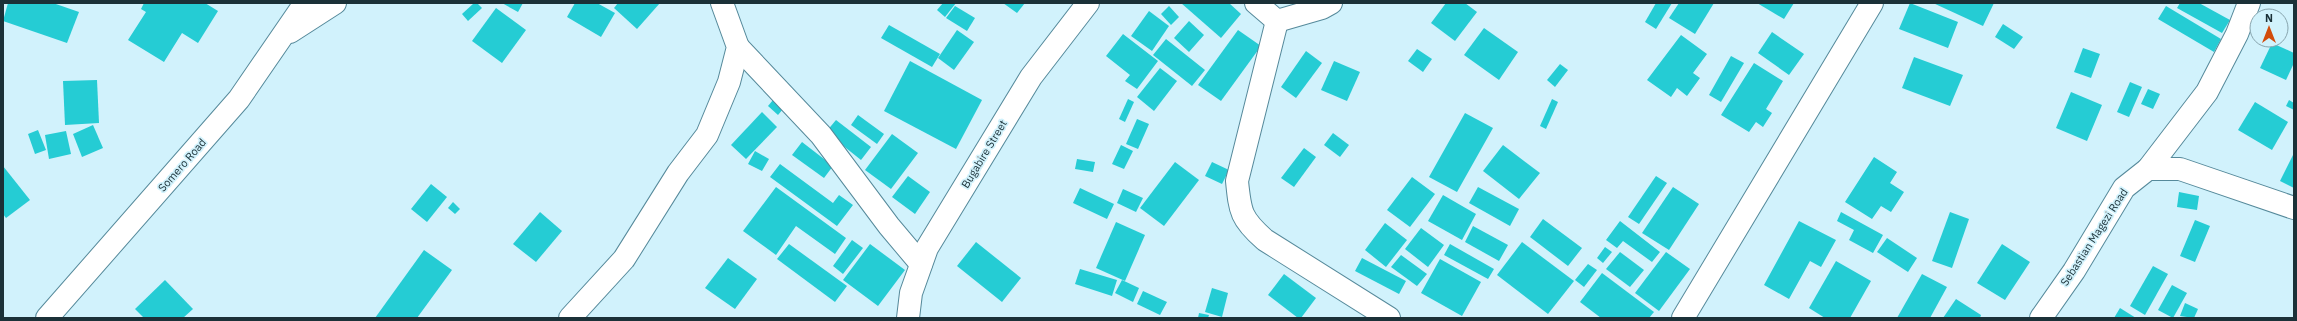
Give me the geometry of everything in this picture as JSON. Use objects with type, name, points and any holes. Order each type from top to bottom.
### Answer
[{"type":"street","name":"Somero Road","points":[[47,318],[239,99],[305,3]]},
{"type":"street","points":[[283,36],[334,3]]},
{"type":"street","points":[[722,3],[738,47],[820,135],[889,226],[921,264]]},
{"type":"street","name":"Bugabire Street","points":[[908,318],[911,293],[927,248],[1031,77],[1088,3]]},
{"type":"street","points":[[1256,3],[1277,21]]},
{"type":"street","points":[[1277,21],[1322,8],[1331,3]]},
{"type":"street","points":[[1689,316],[1872,3]]},
{"type":"street","name":"Sebastian Magezi Road","points":[[2041,318],[2074,271],[2124,188],[2148,169],[2207,92],[2237,34],[2249,3]]},
{"type":"street","points":[[1277,21],[1237,181],[1239,204],[1247,225],[1265,240],[1389,318]]},
{"type":"street","points":[[570,318],[624,259],[678,174],[707,135],[729,82],[738,47]]},
{"type":"street","points":[[2148,169],[2180,169],[2294,208]]},
{"type":"building","points":[[8,3],[53,3],[79,12],[67,43],[3,21]]},
{"type":"building","points":[[144,3],[205,3],[218,11],[198,43],[182,33],[164,62],[128,40],[146,12],[141,9]]},
{"type":"building","points":[[474,3],[477,3],[482,8],[468,21],[462,14]]},
{"type":"building","points":[[502,3],[523,3],[518,12]]},
{"type":"building","points":[[575,3],[597,3],[615,13],[601,37],[567,17]]},
{"type":"building","points":[[618,3],[660,3],[637,29],[614,8]]},
{"type":"building","points":[[943,3],[956,3],[945,17],[937,10]]},
{"type":"building","points":[[1003,3],[1025,3],[1017,13]]},
{"type":"building","points":[[1181,3],[1229,3],[1241,14],[1221,38]]},
{"type":"building","points":[[1446,3],[1465,3],[1477,12],[1455,41],[1431,23]]},
{"type":"building","points":[[1656,3],[1672,3],[1656,29],[1645,22]]},
{"type":"building","points":[[1679,3],[1714,3],[1695,34],[1669,18]]},
{"type":"building","points":[[1757,3],[1794,3],[1784,19]]},
{"type":"building","points":[[1910,3],[1958,22],[1948,48],[1899,29]]},
{"type":"building","points":[[1933,3],[1994,3],[1983,26]]},
{"type":"building","points":[[2180,3],[2199,3],[2230,20],[2222,33],[2177,8]]},
{"type":"building","points":[[955,6],[975,18],[967,31],[946,18]]},
{"type":"building","points":[[1169,6],[1179,17],[1171,25],[1161,14]]},
{"type":"building","points":[[2166,6],[2221,39],[2214,52],[2158,19]]},
{"type":"building","points":[[496,8],[526,30],[502,63],[472,41]]},
{"type":"building","points":[[1149,11],[1169,26],[1152,51],[1131,36]]},
{"type":"building","points":[[1189,21],[1204,35],[1189,52],[1174,38]]},
{"type":"building","points":[[2003,24],[2023,37],[2014,49],[1995,37]]},
{"type":"building","points":[[889,25],[940,54],[932,67],[881,38]]},
{"type":"building","points":[[1484,28],[1518,52],[1499,80],[1464,55]]},
{"type":"building","points":[[957,30],[974,42],[954,70],[938,58]]},
{"type":"building","points":[[1238,30],[1261,46],[1221,101],[1198,85]]},
{"type":"building","points":[[1772,32],[1804,54],[1789,75],[1758,53]]},
{"type":"building","points":[[1123,34],[1158,61],[1137,89],[1125,81],[1130,75],[1106,56]]},
{"type":"building","points":[[1681,35],[1707,54],[1693,73],[1700,78],[1687,96],[1677,88],[1671,97],[1647,80]]},
{"type":"building","points":[[1166,39],[1205,70],[1192,86],[1153,55]]},
{"type":"building","points":[[2083,48],[2100,54],[2091,78],[2074,72]]},
{"type":"building","points":[[2270,48],[2283,48],[2294,53],[2294,63],[2286,80],[2260,68]]},
{"type":"building","points":[[1417,49],[1432,59],[1423,72],[1408,61]]},
{"type":"building","points":[[1306,51],[1322,63],[1296,98],[1281,87]]},
{"type":"building","points":[[1731,56],[1744,63],[1721,102],[1709,95]]},
{"type":"building","points":[[1914,57],[1963,75],[1950,106],[1902,88]]},
{"type":"building","points":[[910,61],[982,100],[956,149],[884,111]]},
{"type":"building","points":[[1334,61],[1360,72],[1347,101],[1321,90]]},
{"type":"building","points":[[1754,63],[1783,81],[1766,109],[1772,113],[1763,127],[1756,122],[1749,132],[1721,115]]},
{"type":"building","points":[[1560,64],[1568,70],[1555,87],[1547,80]]},
{"type":"building","points":[[1160,68],[1177,81],[1154,111],[1137,97]]},
{"type":"building","points":[[97,80],[99,123],[65,125],[63,81]]},
{"type":"building","points":[[2130,82],[2142,87],[2129,117],[2117,112]]},
{"type":"building","points":[[2148,89],[2160,94],[2153,109],[2141,104]]},
{"type":"building","points":[[2071,92],[2102,105],[2087,141],[2056,128]]},
{"type":"building","points":[[1128,99],[1134,102],[1125,122],[1119,119]]},
{"type":"building","points":[[1552,99],[1558,102],[1546,129],[1540,126]]},
{"type":"building","points":[[773,100],[783,109],[778,115],[768,106]]},
{"type":"building","points":[[2289,100],[2294,103],[2294,110],[2286,106]]},
{"type":"building","points":[[2255,102],[2288,122],[2272,150],[2238,130]]},
{"type":"building","points":[[762,112],[777,127],[746,159],[731,145]]},
{"type":"building","points":[[1465,113],[1493,128],[1457,192],[1429,177]]},
{"type":"building","points":[[858,115],[884,134],[877,144],[851,125]]},
{"type":"building","points":[[1137,119],[1149,124],[1138,149],[1126,144]]},
{"type":"building","points":[[836,120],[871,147],[861,160],[826,132]]},
{"type":"building","points":[[93,125],[103,148],[82,157],[73,134]]},
{"type":"building","points":[[38,130],[46,150],[35,154],[28,134]]},
{"type":"building","points":[[66,131],[71,154],[49,159],[45,135]]},
{"type":"building","points":[[1333,133],[1349,145],[1340,157],[1324,145]]},
{"type":"building","points":[[892,134],[918,153],[891,189],[865,170]]},
{"type":"building","points":[[802,142],[833,166],[824,178],[792,155]]},
{"type":"building","points":[[1121,145],[1133,151],[1124,169],[1112,164]]},
{"type":"building","points":[[1503,145],[1540,173],[1519,199],[1483,171]]},
{"type":"building","points":[[1304,148],[1316,157],[1294,187],[1281,178]]},
{"type":"building","points":[[755,151],[769,159],[762,171],[748,164]]},
{"type":"building","points":[[2294,153],[2294,188],[2280,181]]},
{"type":"building","points":[[1874,157],[1897,172],[1890,183],[1904,192],[1891,212],[1881,206],[1872,219],[1845,202]]},
{"type":"building","points":[[1077,159],[1095,162],[1093,172],[1075,169]]},
{"type":"building","points":[[1175,162],[1199,180],[1164,226],[1140,208]]},
{"type":"building","points":[[1212,162],[1229,170],[1222,184],[1205,176]]},
{"type":"building","points":[[780,164],[833,203],[839,195],[853,205],[837,226],[770,177]]},
{"type":"building","points":[[3,166],[30,200],[6,218],[3,214]]},
{"type":"building","points":[[908,176],[930,192],[915,214],[892,197]]},
{"type":"building","points":[[1656,176],[1667,183],[1639,224],[1628,217]]},
{"type":"building","points":[[1412,177],[1435,194],[1410,227],[1387,210]]},
{"type":"building","points":[[431,184],[447,197],[427,222],[411,209]]},
{"type":"building","points":[[776,187],[846,238],[835,254],[796,226],[776,255],[743,231]]},
{"type":"building","points":[[1478,187],[1519,209],[1510,226],[1469,203]]},
{"type":"building","points":[[1673,187],[1699,204],[1669,250],[1642,233]]},
{"type":"building","points":[[1080,188],[1114,204],[1107,219],[1073,203]]},
{"type":"building","points":[[1123,189],[1143,198],[1136,212],[1117,203]]},
{"type":"building","points":[[2179,192],[2199,196],[2197,210],[2177,207]]},
{"type":"building","points":[[1443,195],[1476,214],[1462,240],[1428,221]]},
{"type":"building","points":[[453,202],[460,209],[455,214],[448,208]]},
{"type":"building","points":[[540,212],[562,231],[536,262],[513,244]]},
{"type":"building","points":[[1841,212],[1883,235],[1873,253],[1849,240],[1854,230],[1837,221]]},
{"type":"building","points":[[1950,212],[1969,219],[1952,268],[1932,261]]},
{"type":"building","points":[[1543,219],[1582,248],[1568,266],[1530,237]]},
{"type":"building","points":[[2195,220],[2210,226],[2195,262],[2180,256]]},
{"type":"building","points":[[1620,221],[1660,252],[1652,262],[1623,241],[1617,248],[1606,240]]},
{"type":"building","points":[[1799,221],[1836,240],[1821,267],[1810,261],[1789,299],[1764,285]]},
{"type":"building","points":[[1116,222],[1145,235],[1125,281],[1096,268]]},
{"type":"building","points":[[1385,223],[1407,240],[1386,267],[1365,250]]},
{"type":"building","points":[[1473,226],[1508,245],[1499,261],[1465,242]]},
{"type":"building","points":[[1421,228],[1444,245],[1428,267],[1405,249]]},
{"type":"building","points":[[1887,238],[1917,258],[1908,272],[1877,252]]},
{"type":"building","points":[[852,240],[863,248],[843,274],[833,266]]},
{"type":"building","points":[[976,242],[1021,278],[1002,302],[957,266]]},
{"type":"building","points":[[1522,242],[1574,281],[1548,314],[1497,275]]},
{"type":"building","points":[[789,244],[847,286],[835,302],[777,259]]},
{"type":"building","points":[[870,244],[905,270],[878,306],[843,280]]},
{"type":"building","points":[[1450,244],[1494,269],[1488,279],[1444,255]]},
{"type":"building","points":[[2002,244],[2030,262],[2005,300],[1977,283]]},
{"type":"building","points":[[1605,247],[1612,252],[1603,263],[1597,258]]},
{"type":"building","points":[[424,250],[452,270],[417,318],[375,318]]},
{"type":"building","points":[[1620,252],[1644,270],[1630,287],[1606,269]]},
{"type":"building","points":[[1666,252],[1690,269],[1659,311],[1635,293]]},
{"type":"building","points":[[1401,255],[1427,274],[1417,286],[1391,267]]},
{"type":"building","points":[[728,258],[757,279],[735,309],[705,288]]},
{"type":"building","points":[[1362,258],[1406,281],[1399,294],[1355,271]]},
{"type":"building","points":[[1440,259],[1481,282],[1462,316],[1421,293]]},
{"type":"building","points":[[1836,261],[1871,281],[1850,318],[1825,318],[1809,308]]},
{"type":"building","points":[[1588,264],[1597,270],[1584,287],[1575,280]]},
{"type":"building","points":[[2153,266],[2168,274],[2145,315],[2130,306]]},
{"type":"building","points":[[1080,269],[1117,280],[1112,296],[1075,284]]},
{"type":"building","points":[[1602,273],[1654,312],[1649,318],[1601,318],[1580,302]]},
{"type":"building","points":[[1284,274],[1316,298],[1301,318],[1298,318],[1268,295]]},
{"type":"building","points":[[1922,274],[1947,287],[1930,318],[1897,318]]},
{"type":"building","points":[[165,280],[193,309],[183,318],[144,318],[135,309]]},
{"type":"building","points":[[1122,280],[1139,288],[1133,302],[1115,293]]},
{"type":"building","points":[[2172,285],[2187,293],[2173,318],[2158,310]]},
{"type":"building","points":[[1212,288],[1228,293],[1222,317],[1205,312]]},
{"type":"building","points":[[1143,291],[1167,302],[1160,315],[1137,304]]},
{"type":"building","points":[[1956,299],[1981,315],[1980,318],[1943,318]]},
{"type":"building","points":[[2185,303],[2198,309],[2194,318],[2180,316]]},
{"type":"building","points":[[2120,308],[2136,318],[2114,318]]},
{"type":"building","points":[[1199,313],[1209,315],[1208,318],[1198,318]]}]
